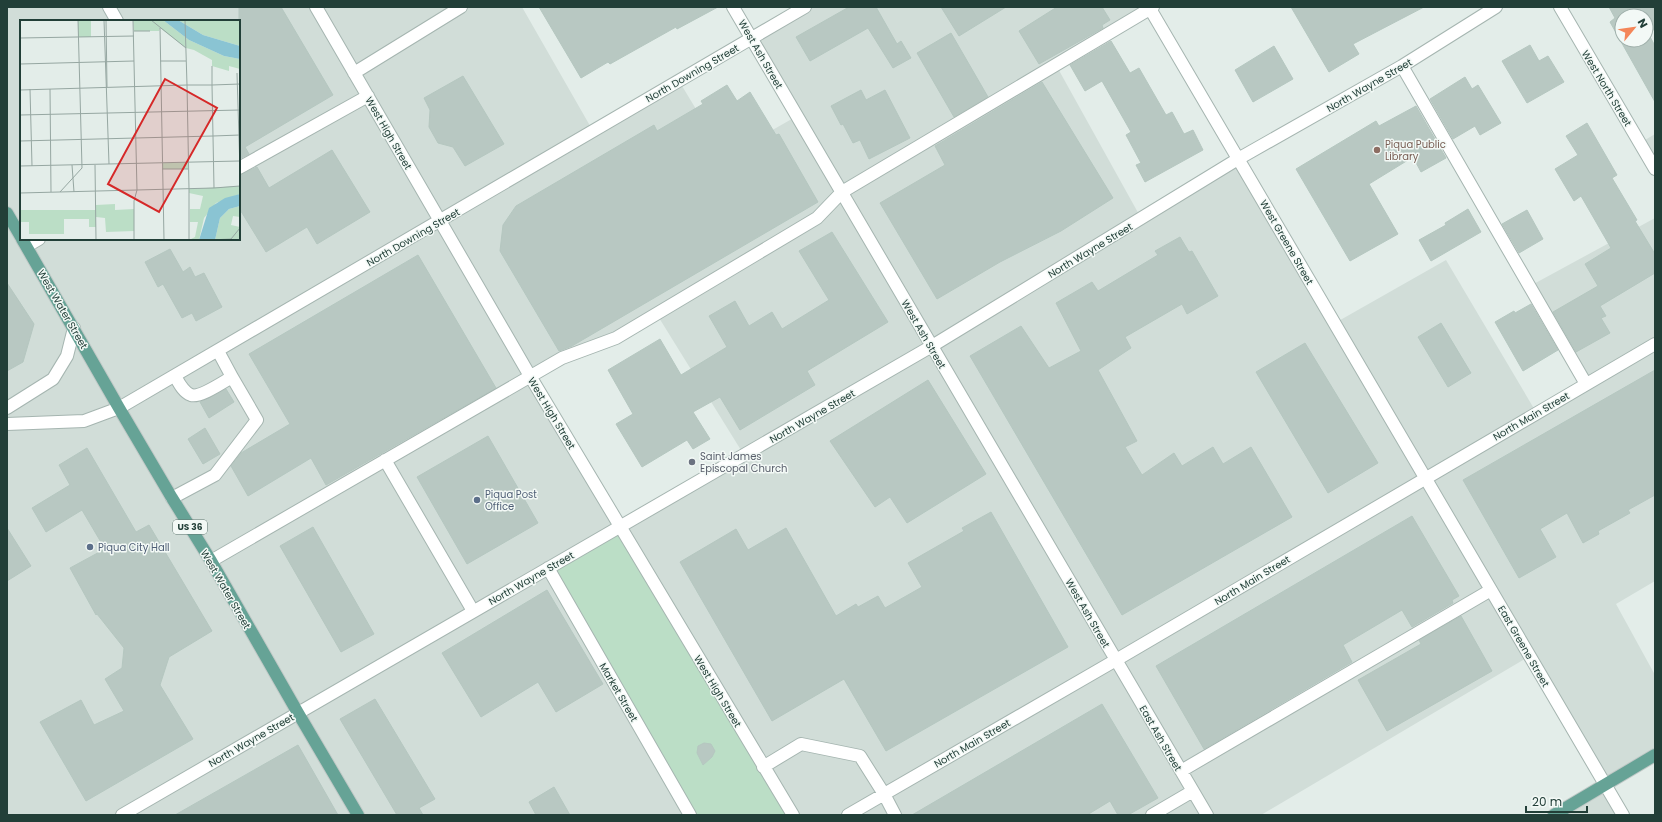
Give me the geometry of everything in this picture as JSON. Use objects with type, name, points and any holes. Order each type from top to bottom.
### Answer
[{"type":"main road","name":"West Water Street","points":[[7,213],[20,236]]},
{"type":"main road","name":"West Water Street","points":[[23,241],[119,408],[211,561],[358,815]]},
{"type":"main road","points":[[1554,815],[1655,755]]},
{"type":"street","points":[[109,7],[116,20]]},
{"type":"street","name":"West High Street","points":[[316,7],[530,376],[793,815]]},
{"type":"street","points":[[354,73],[461,7]]},
{"type":"street","name":"West Ash Street","points":[[733,7],[1116,660]]},
{"type":"street","name":"North Downing Street","points":[[7,424],[84,421],[119,408],[804,7]]},
{"type":"street","name":"North Wayne Street","points":[[122,815],[932,346],[1238,160],[1402,66],[1496,7]]},
{"type":"street","name":"West North Street","points":[[1560,7],[1655,168]]},
{"type":"street","points":[[211,561],[562,358],[616,338],[817,218],[842,192],[1151,8]]},
{"type":"street","name":"West Greene Street","points":[[1151,8],[1238,160],[1425,478]]},
{"type":"street","points":[[1402,66],[1586,384]]},
{"type":"street","points":[[240,167],[368,96]]},
{"type":"street","points":[[7,408],[53,379],[67,356],[74,328]]},
{"type":"street","name":"North Main Street","points":[[848,815],[1116,660],[1655,344]]},
{"type":"street","points":[[172,498],[215,475],[257,420],[218,351]]},
{"type":"street","points":[[175,376],[184,390],[192,396],[199,395],[232,377]]},
{"type":"street","points":[[385,460],[473,611]]},
{"type":"street","name":"East Greene Street","points":[[1425,478],[1623,815]]},
{"type":"street","name":"Market Street","points":[[548,568],[690,815]]},
{"type":"street","points":[[1181,771],[1491,590]]},
{"type":"street","name":"East Ash Street","points":[[1116,660],[1207,815]]},
{"type":"street","points":[[763,767],[801,744],[860,756],[884,794],[895,815]]},
{"type":"street","points":[[1152,815],[1193,791]]},
{"type":"shaded area","points":[[7,7],[522,7],[593,131],[679,81],[725,157],[797,116],[751,38],[805,7],[1149,7],[1056,65],[1141,218],[1238,159],[1335,323],[1446,260],[1536,412],[1586,384],[1530,286],[1655,218],[1655,581],[1616,604],[1655,675],[1655,755],[1605,785],[1623,815],[1554,815],[1605,784],[1530,656],[1261,815],[7,815]],"holes":[[[656,313],[744,455],[621,526],[530,376]]]},
{"type":"shaded area","points":[[1655,134],[1655,169],[1640,143]]},
{"type":"green space","points":[[621,527],[793,815],[690,815],[548,568]]},
{"type":"building","points":[[239,7],[281,7],[333,95],[245,147],[249,154],[240,158],[240,20]]},
{"type":"building","points":[[539,7],[718,7],[677,29],[676,27],[610,64],[608,62],[581,78]]},
{"type":"building","points":[[849,7],[876,7],[897,44],[901,41],[911,58],[893,68],[868,28],[810,61],[796,37]]},
{"type":"building","points":[[941,7],[1006,7],[959,36]]},
{"type":"building","points":[[1057,7],[1102,7],[1110,20],[1102,25],[1103,28],[1039,64],[1019,31]]},
{"type":"building","points":[[1291,7],[1424,7],[1353,44],[1359,54],[1329,72]]},
{"type":"building","points":[[1609,7],[1655,7],[1655,29],[1654,8],[1614,8],[1614,16]]},
{"type":"building","points":[[1614,19],[1614,29],[1610,22]]},
{"type":"building","points":[[951,33],[988,97],[954,117],[917,53]]},
{"type":"building","points":[[1111,41],[1130,73],[1139,68],[1166,115],[1172,112],[1184,134],[1193,130],[1203,150],[1145,182],[1136,165],[1141,163],[1126,135],[1131,132],[1102,81],[1085,91],[1070,65]]},
{"type":"building","points":[[1654,44],[1655,102],[1625,48],[1654,48]]},
{"type":"building","points":[[1530,45],[1539,61],[1548,56],[1564,82],[1527,103],[1502,61]]},
{"type":"building","points":[[1274,46],[1293,79],[1253,102],[1235,70]]},
{"type":"building","points":[[463,76],[504,144],[465,166],[453,147],[438,143],[429,127],[430,110],[424,98]]},
{"type":"building","points":[[1465,77],[1472,89],[1478,85],[1501,123],[1480,135],[1475,126],[1453,139],[1430,99]]},
{"type":"building","points":[[1042,82],[1113,198],[1061,231],[1000,262],[937,299],[880,203],[945,165],[935,146]]},
{"type":"building","points":[[727,85],[737,101],[750,92],[776,135],[779,134],[818,202],[572,346],[559,351],[500,251],[503,225],[516,206],[654,125],[657,131],[703,104],[701,101]]},
{"type":"building","points":[[861,90],[866,100],[885,90],[910,138],[869,159],[860,140],[853,143],[831,106]]},
{"type":"building","points":[[1416,106],[1446,158],[1421,172],[1413,157],[1369,184],[1398,234],[1350,261],[1296,169],[1376,121],[1379,126]]},
{"type":"building","points":[[1587,123],[1617,175],[1612,178],[1655,254],[1655,273],[1600,306],[1606,316],[1601,318],[1610,333],[1576,352],[1553,312],[1598,286],[1585,264],[1611,248],[1581,196],[1574,201],[1555,169],[1578,155],[1566,136]]},
{"type":"building","points":[[332,150],[370,212],[317,244],[307,227],[266,252],[240,210],[240,175],[257,167],[269,188]]},
{"type":"building","points":[[1468,209],[1481,232],[1431,261],[1419,240],[1446,225],[1445,223]]},
{"type":"building","points":[[1527,210],[1543,239],[1519,253],[1502,224]]},
{"type":"building","points":[[832,232],[888,322],[807,371],[815,385],[740,430],[720,397],[693,412],[710,439],[693,449],[687,440],[642,467],[616,424],[633,414],[608,370],[660,339],[681,375],[727,347],[709,316],[735,301],[749,326],[772,312],[782,329],[829,300],[799,251]]},
{"type":"building","points":[[1180,237],[1189,252],[1192,251],[1218,296],[1187,314],[1182,304],[1125,337],[1131,348],[1098,370],[1137,441],[1125,447],[1142,475],[1174,453],[1182,466],[1213,447],[1223,464],[1251,447],[1292,517],[1122,615],[970,356],[1021,326],[1049,368],[1081,351],[1056,303],[1092,282],[1098,291],[1158,255],[1155,251]]},
{"type":"building","points":[[170,249],[183,272],[190,267],[195,277],[204,273],[222,307],[196,321],[192,313],[182,318],[163,284],[158,287],[145,262]]},
{"type":"building","points":[[418,255],[496,388],[326,485],[311,458],[248,496],[231,466],[241,453],[290,424],[249,354]]},
{"type":"building","points":[[7,283],[34,324],[23,362],[7,371]]},
{"type":"building","points":[[1531,304],[1558,350],[1523,371],[1495,322],[1514,311],[1515,313]]},
{"type":"building","points":[[1441,323],[1471,373],[1448,387],[1418,337]]},
{"type":"building","points":[[1305,343],[1378,463],[1328,493],[1256,372]]},
{"type":"building","points":[[1655,370],[1655,495],[1628,510],[1630,513],[1598,531],[1599,534],[1583,543],[1567,513],[1540,529],[1556,557],[1519,578],[1463,480]]},
{"type":"building","points":[[928,380],[986,474],[907,523],[890,497],[875,507],[830,441]]},
{"type":"building","points":[[226,389],[234,402],[209,418],[200,402]]},
{"type":"building","points":[[205,428],[220,454],[203,464],[188,439]]},
{"type":"building","name":"Piqua Post Office","points":[[488,436],[538,523],[467,564],[417,477]]},
{"type":"building","points":[[87,448],[136,532],[149,525],[212,631],[169,657],[160,685],[193,739],[86,801],[40,722],[81,700],[94,725],[124,711],[105,679],[122,668],[124,648],[97,614],[96,615],[70,568],[105,549],[82,510],[46,532],[32,508],[70,485],[59,465]]},
{"type":"building","points":[[991,512],[1068,647],[886,751],[844,679],[772,721],[680,562],[736,529],[748,550],[786,528],[836,616],[856,604],[858,607],[878,596],[885,608],[922,587],[908,563],[964,531],[962,528]]},
{"type":"building","points":[[1412,516],[1459,596],[1452,600],[1453,603],[1412,627],[1402,610],[1343,645],[1352,662],[1204,749],[1156,666]]},
{"type":"building","points":[[313,527],[374,634],[341,652],[280,546]]},
{"type":"building","points":[[7,528],[31,566],[7,581]]},
{"type":"building","points":[[547,590],[603,684],[556,712],[538,682],[481,717],[442,653]]},
{"type":"building","points":[[1461,616],[1492,671],[1387,731],[1358,680],[1421,644],[1419,640]]},
{"type":"building","points":[[375,699],[435,799],[419,808],[423,815],[397,815],[340,719]]},
{"type":"building","points":[[1102,704],[1158,798],[1128,815],[1118,815],[1110,801],[1087,815],[912,815]]},
{"type":"building","points":[[704,743],[711,744],[715,751],[712,757],[703,765],[697,753],[698,746]]},
{"type":"building","points":[[298,745],[338,815],[175,815]]},
{"type":"building","points":[[554,787],[570,815],[536,815],[529,802]]},
{"type":"place","name":"Piqua Public Library","points":[[1377,150]]},
{"type":"place","name":"Saint James Episcopal Church","points":[[692,462]]},
{"type":"place","name":"Piqua Post Office","points":[[477,500]]},
{"type":"place","name":"Piqua City Hall","points":[[90,547]]}]
